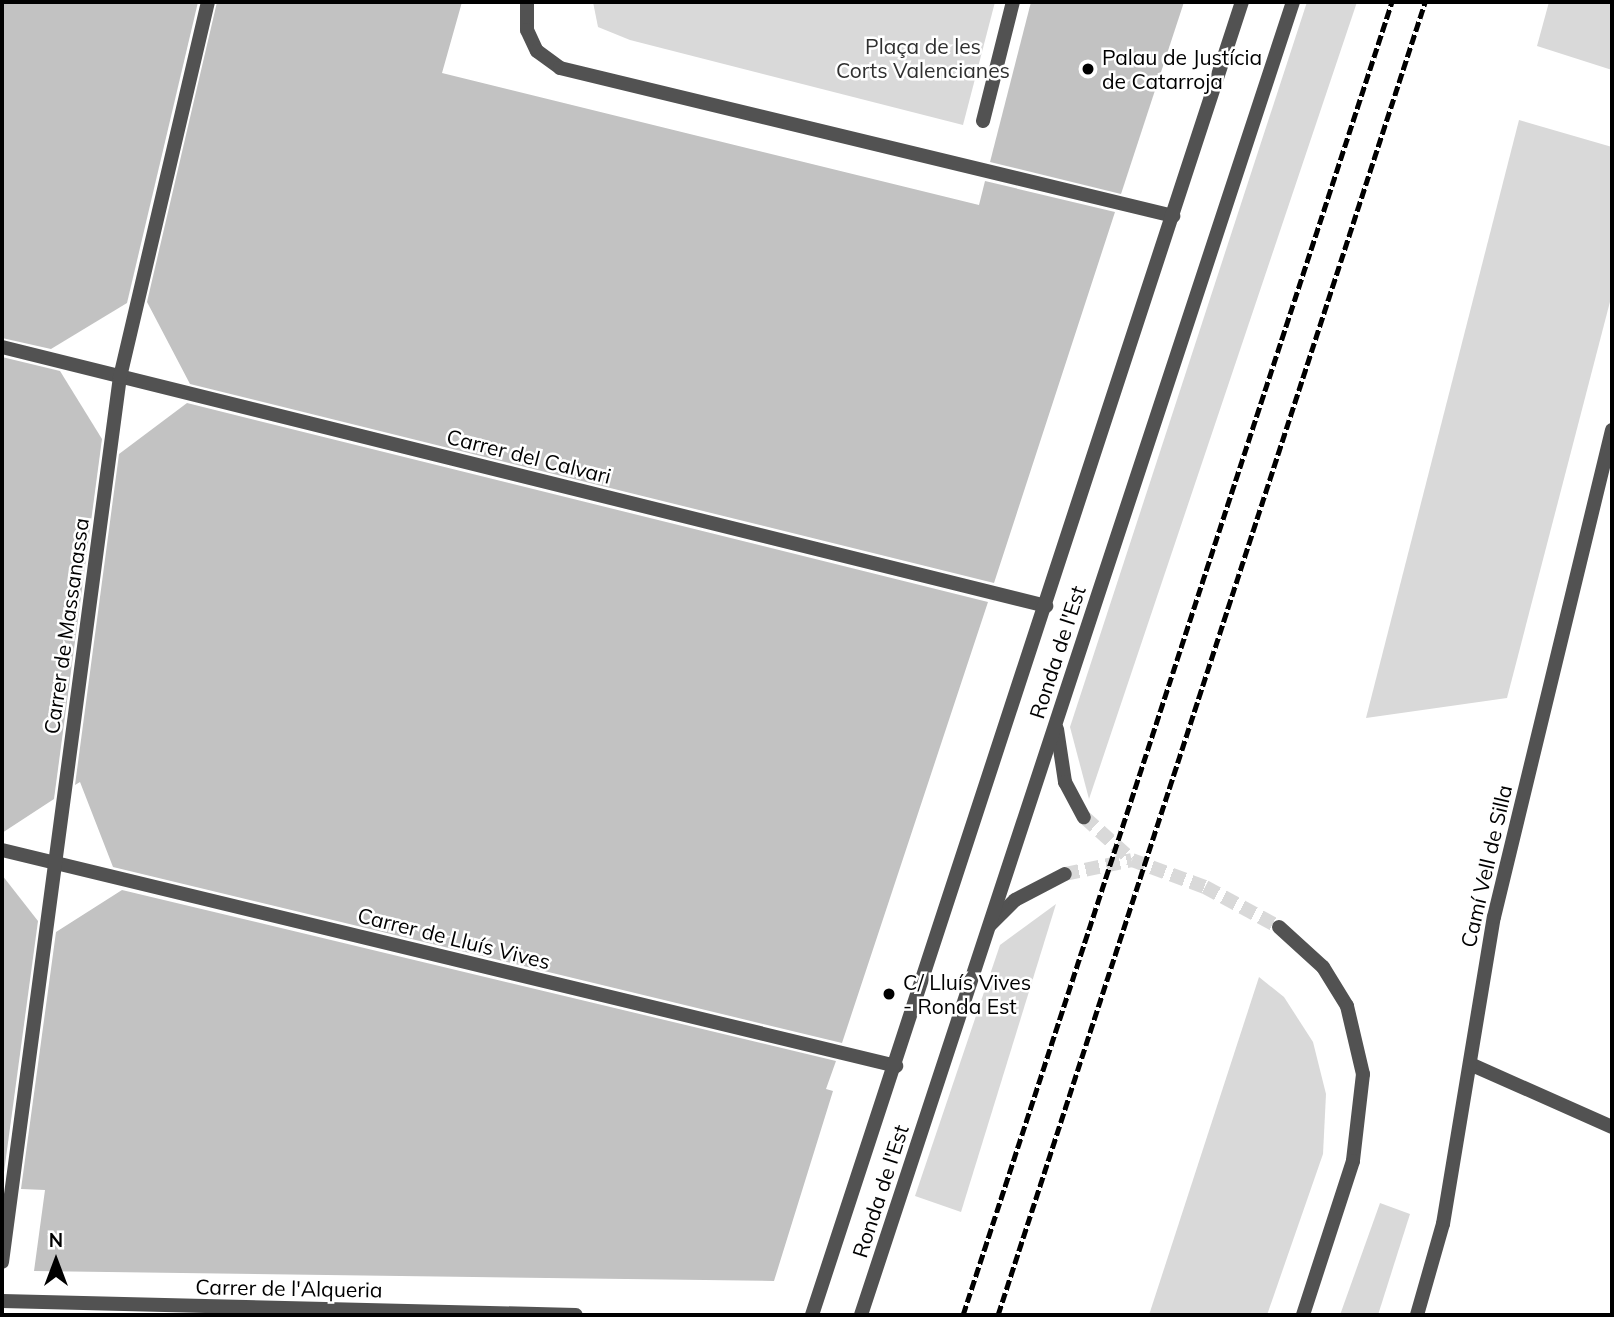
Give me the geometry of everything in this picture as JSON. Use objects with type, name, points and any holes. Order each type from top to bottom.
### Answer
[{"type":"street","name":"Carrer de Massanassa","points":[[2,1262],[120,377],[208,2]]},
{"type":"street","points":[[527,2],[527,30],[537,51],[560,68],[1173,216]]},
{"type":"street","points":[[983,121],[1013,2]]},
{"type":"street","name":"Ronda de l'Est","points":[[812,1315],[896,1066],[1242,2]]},
{"type":"street","name":"Ronda de l'Est","points":[[861,1315],[1293,2]]},
{"type":"street","name":"Carrer del Calvari","points":[[2,348],[1046,606]]},
{"type":"street","name":"Camí Vell de Silla","points":[[1417,1315],[1443,1224],[1494,917],[1612,430]]},
{"type":"street","points":[[1056,722],[1065,782],[1084,817]]},
{"type":"street","name":"Carrer de Lluís Vives","points":[[2,850],[896,1066]]},
{"type":"street","points":[[987,929],[1015,900],[1065,874]]},
{"type":"street","points":[[1279,927],[1323,967],[1348,1006],[1363,1074],[1353,1161],[1303,1315]]},
{"type":"street","points":[[1469,1064],[1612,1126]]},
{"type":"street","name":"Carrer de l'Alqueria","points":[[2,1301],[576,1315]]},
{"type":"green space","name":"Plaça de les Corts Valencianes","points":[[593,2],[995,2],[963,125],[630,40],[598,27]]},
{"type":"green space","points":[[1307,2],[1357,2],[1089,799],[1070,727]]},
{"type":"green space","points":[[1549,2],[1612,2],[1612,70],[1537,46]]},
{"type":"green space","points":[[1519,120],[1612,147],[1612,294],[1507,698],[1366,718]]},
{"type":"green space","points":[[1056,904],[961,1212],[915,1196],[1000,945]]},
{"type":"green space","points":[[1259,977],[1284,997],[1313,1042],[1326,1094],[1323,1154],[1267,1315],[1149,1315]]},
{"type":"green space","points":[[1380,1203],[1410,1214],[1378,1315],[1340,1315]]},
{"type":"building","points":[[2,2],[198,2],[127,303],[51,349],[2,338]]},
{"type":"building","points":[[217,2],[462,2],[442,73],[979,205],[985,181],[1115,212],[994,583],[190,384],[147,302]]},
{"type":"building","name":"Palau de Justícia de Catarroja","points":[[1031,2],[1184,2],[1121,194],[990,162]]},
{"type":"building","points":[[2,357],[60,371],[102,439],[54,799],[2,833]]},
{"type":"building","points":[[187,403],[988,602],[842,1043],[113,867],[80,782],[75,785],[119,454]]},
{"type":"building","points":[[2,875],[38,921],[2,1187]]},
{"type":"building","points":[[122,890],[836,1061],[826,1089],[833,1091],[774,1281],[34,1271],[45,1190],[21,1189],[56,932]]},
{"type":"tunnel","points":[[1084,817],[1132,860],[1205,887],[1279,927]]},
{"type":"tunnel","points":[[1065,874],[1132,860]]},
{"type":"railway","points":[[963,1315],[1392,2]]},
{"type":"railway","points":[[998,1315],[1425,2]]},
{"type":"place","name":"Palau de Justícia de Catarroja","points":[[1088,69]]},
{"type":"place","name":"C/ Lluís Vives - Ronda Est","points":[[889,994]]}]
